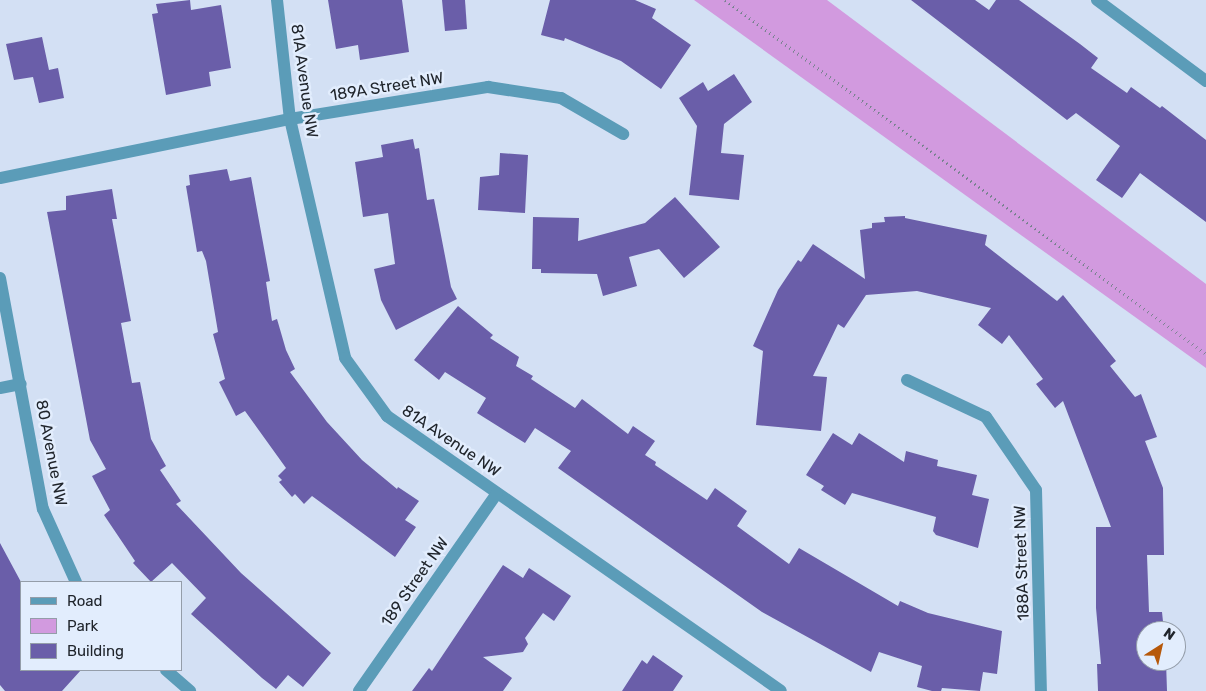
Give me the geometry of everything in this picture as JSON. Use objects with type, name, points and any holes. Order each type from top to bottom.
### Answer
[{"type":"street","name":"81A Avenue NW","points":[[277,0],[290,119],[345,358],[387,416],[498,492],[774,690]]},
{"type":"street","points":[[1097,0],[1206,81]]},
{"type":"street","name":"189A Street NW","points":[[0,177],[290,119],[488,87],[561,98],[623,134]]},
{"type":"street","name":"80 Avenue NW","points":[[0,278],[43,509],[76,581]]},
{"type":"street","name":"188A Street NW","points":[[908,380],[986,417],[1036,490],[1042,691]]},
{"type":"street","name":"80 Avenue NW","points":[[0,388],[21,384]]},
{"type":"street","name":"189 Street NW","points":[[359,691],[498,492]]},
{"type":"street","points":[[167,671],[190,691]]},
{"type":"path","points":[[725,0],[1206,354]]},
{"type":"green space","points":[[694,0],[827,0],[1206,284],[1206,368]]},
{"type":"building","points":[[190,0],[191,10],[221,5],[231,68],[209,72],[211,86],[166,95],[152,14],[158,13],[156,4]]},
{"type":"building","points":[[328,0],[402,0],[409,52],[360,60],[358,45],[336,49]]},
{"type":"building","points":[[442,0],[465,0],[467,29],[445,31]]},
{"type":"building","points":[[550,0],[635,0],[656,9],[652,18],[691,45],[661,89],[621,61],[565,38],[564,41],[541,35]]},
{"type":"building","points":[[911,0],[975,0],[989,10],[996,0],[1019,0],[1080,44],[1098,58],[1091,68],[1127,93],[1131,87],[1160,108],[1162,106],[1206,140],[1206,222],[1140,173],[1122,198],[1096,180],[1120,146],[1076,113],[1067,120]]},
{"type":"building","points":[[42,37],[49,70],[58,68],[64,98],[39,103],[33,77],[14,80],[6,44]]},
{"type":"building","points":[[734,74],[752,102],[724,124],[721,153],[744,155],[739,200],[689,195],[697,126],[679,98],[703,82],[708,91]]},
{"type":"building","points":[[413,139],[415,149],[419,148],[427,200],[434,199],[451,287],[457,299],[396,330],[381,300],[374,269],[395,264],[388,213],[363,217],[355,162],[383,157],[381,145]]},
{"type":"building","points":[[500,153],[528,155],[525,213],[478,210],[480,177],[499,175]]},
{"type":"building","points":[[227,169],[230,181],[251,177],[270,281],[266,282],[272,321],[277,319],[286,350],[295,369],[290,372],[327,422],[362,460],[397,489],[398,487],[419,501],[405,520],[416,527],[395,557],[312,496],[304,504],[295,494],[292,497],[279,482],[282,480],[278,476],[286,468],[245,411],[236,416],[219,382],[225,379],[213,334],[218,332],[206,261],[202,251],[197,252],[186,186],[190,185],[189,175]]},
{"type":"building","points":[[112,189],[117,219],[112,219],[131,321],[121,323],[132,383],[140,382],[151,439],[166,466],[160,470],[181,501],[176,504],[241,573],[331,653],[303,687],[288,675],[276,689],[262,678],[191,614],[206,598],[172,563],[150,581],[133,563],[135,561],[104,515],[110,510],[92,476],[106,469],[90,440],[47,212],[66,210],[66,196]]},
{"type":"building","points":[[675,197],[720,247],[684,278],[659,249],[629,257],[637,286],[603,296],[597,274],[541,273],[541,269],[532,269],[533,217],[579,218],[578,241],[645,223]]},
{"type":"building","points":[[905,216],[905,218],[987,235],[985,245],[1057,301],[1063,295],[1116,361],[1110,366],[1135,397],[1141,394],[1157,437],[1145,441],[1163,488],[1164,555],[1147,555],[1149,612],[1162,612],[1163,621],[1136,621],[1136,671],[1166,671],[1167,691],[1098,691],[1097,664],[1101,664],[1096,608],[1096,527],[1111,527],[1063,401],[1055,408],[1036,384],[1043,379],[1009,335],[1002,344],[978,325],[991,308],[917,291],[866,295],[844,328],[838,324],[813,376],[827,377],[821,431],[756,425],[763,351],[753,346],[778,290],[798,260],[801,262],[813,244],[865,279],[860,230],[872,228],[872,223],[885,222],[884,217]]},
{"type":"building","points":[[458,306],[493,335],[490,338],[519,357],[516,366],[533,376],[531,379],[575,408],[582,399],[628,434],[633,426],[655,441],[645,455],[656,462],[655,465],[707,500],[715,488],[747,511],[737,526],[789,564],[799,548],[898,606],[900,601],[928,613],[1002,631],[997,674],[983,672],[980,691],[942,688],[941,691],[932,691],[917,687],[922,666],[879,652],[871,672],[762,612],[558,468],[571,451],[535,428],[525,443],[477,413],[486,398],[445,372],[439,380],[414,360]]},
{"type":"building","points":[[833,433],[852,445],[859,433],[904,462],[906,451],[938,460],[937,466],[977,475],[972,495],[989,499],[978,548],[936,535],[933,531],[936,517],[852,493],[845,505],[821,490],[824,486],[806,475]]},
{"type":"building","points":[[0,543],[20,581],[20,671],[80,671],[62,691],[5,691],[0,685]]},
{"type":"building","points":[[503,565],[523,578],[529,568],[571,596],[554,621],[543,613],[525,638],[528,644],[523,652],[483,657],[512,678],[503,691],[412,691],[429,668],[432,671]]},
{"type":"building","points":[[653,655],[683,676],[673,691],[622,691],[642,660],[647,664]]}]
